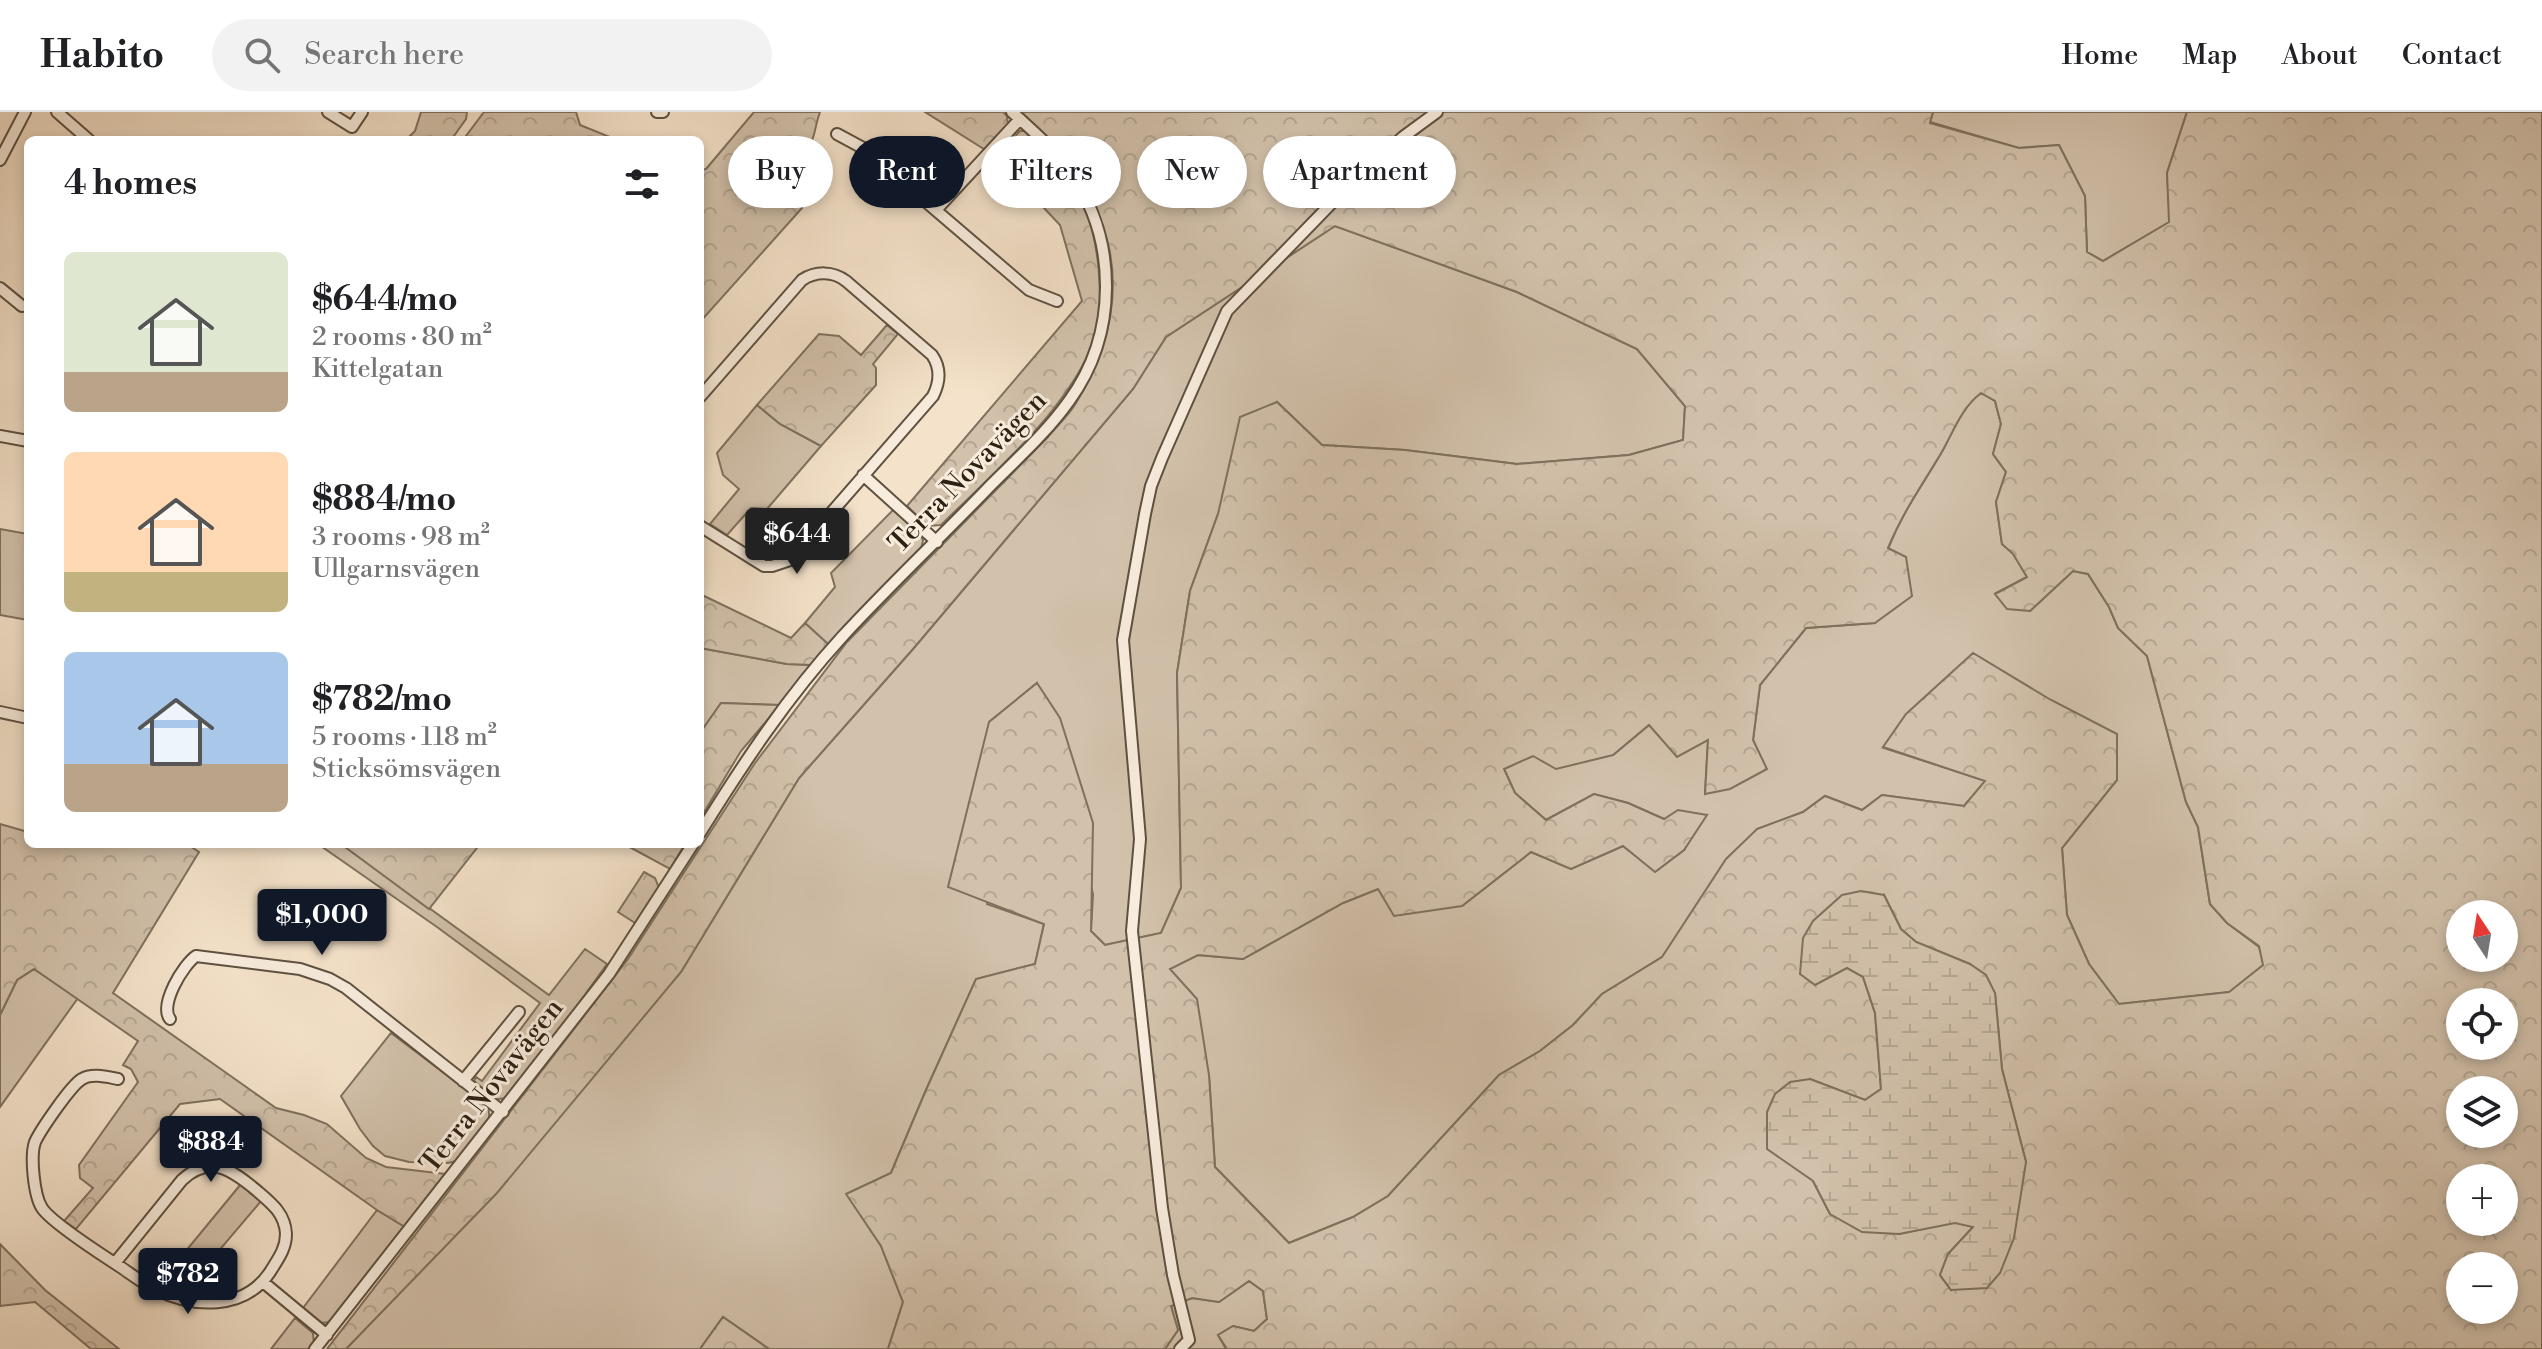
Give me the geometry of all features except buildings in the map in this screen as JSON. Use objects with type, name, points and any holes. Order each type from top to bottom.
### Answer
[{"type":"street","points":[[1,158],[25,112]]},
{"type":"street","points":[[57,112],[84,136]]},
{"type":"street","points":[[328,112],[352,127],[362,112]]},
{"type":"street","points":[[657,112],[663,112]]},
{"type":"street","points":[[1180,1349],[1189,1340],[1173,1275],[1162,1208],[1132,931],[1140,839],[1123,640],[1145,514],[1162,458],[1227,311],[1358,176],[1437,112]]},
{"type":"street","points":[[936,210],[1016,115]]},
{"type":"street","name":"Terra Novavägen","points":[[704,827],[783,709],[842,638],[1038,437],[1070,400],[1088,369],[1099,342],[1104,318],[1105,268],[1096,222],[1070,172],[1016,115]]},
{"type":"street","points":[[837,134],[863,148],[1029,290],[1057,301]]},
{"type":"street","points":[[704,392],[802,280],[820,274],[838,275],[932,355],[939,371],[938,387],[933,396],[796,554],[784,563],[764,566],[704,528]]},
{"type":"street","points":[[0,288],[22,306]]},
{"type":"street","points":[[0,436],[24,440]]},
{"type":"street","points":[[863,475],[937,542]]},
{"type":"street","points":[[0,712],[24,717]]},
{"type":"street","name":"Terra Novavägen","points":[[315,1349],[622,957],[690,848]]},
{"type":"street","points":[[170,1019],[165,1013],[170,996],[187,965],[196,956],[300,969],[322,975],[346,988],[503,1112]]},
{"type":"street","points":[[463,1081],[519,1012]]},
{"type":"street","points":[[115,1263],[188,1175],[202,1168],[221,1168],[236,1173],[276,1208],[282,1217],[286,1236],[285,1247],[263,1282],[233,1300],[211,1303],[164,1294],[151,1287],[115,1263],[43,1211],[35,1193],[36,1141],[76,1084],[88,1077],[118,1079]]},
{"type":"street","points":[[263,1282],[327,1335]]},
{"type":"green space","points":[[421,112],[467,112],[466,119],[454,136],[410,136],[415,131]]},
{"type":"green space","points":[[484,112],[576,112],[580,125],[607,136],[466,136]]},
{"type":"green space","points":[[754,112],[820,112],[813,136],[734,136]]},
{"type":"green space","points":[[925,112],[1003,112],[1007,116],[1008,126],[1000,136],[981,136],[981,147]]},
{"type":"green space","points":[[1021,112],[1933,112],[1930,123],[2019,148],[2059,145],[2085,196],[2087,252],[2103,261],[2169,222],[2167,173],[2187,112],[2542,112],[2542,1349],[1227,1349],[1218,1335],[1233,1326],[1254,1331],[1267,1319],[1263,1291],[1249,1281],[1219,1302],[1192,1298],[1171,1306],[1178,1330],[1165,1349],[888,1349],[903,1302],[881,1246],[846,1194],[891,1173],[976,979],[1035,964],[1044,924],[948,887],[989,722],[1037,683],[1060,718],[1093,823],[1091,931],[1105,945],[1161,933],[1181,888],[1177,673],[1190,591],[1218,514],[1240,417],[1277,402],[1322,445],[1405,450],[1517,464],[1629,455],[1683,440],[1685,406],[1637,349],[1517,292],[1335,226],[1166,337],[1133,389],[913,649],[799,778],[681,972],[497,1193],[346,1349],[327,1349],[628,959],[700,848],[704,848],[704,842],[755,763],[847,642],[1048,437],[1076,403],[1097,362],[1109,323],[1113,284],[1109,247],[1095,208],[1121,208],[1121,136],[1045,136]],"holes":[[[1981,393],[1995,401],[2001,424],[1993,454],[2006,472],[1996,502],[2002,544],[2013,554],[2027,577],[1995,594],[2007,609],[2030,611],[2073,571],[2088,574],[2118,628],[2147,656],[2186,802],[2198,827],[2210,904],[2227,923],[2259,946],[2263,965],[2229,992],[2119,1004],[2089,964],[2067,915],[2062,848],[2117,780],[2117,734],[2051,700],[1973,653],[1906,714],[1883,747],[1985,781],[1964,806],[1882,795],[1862,810],[1825,796],[1803,812],[1757,829],[1726,859],[1662,957],[1602,994],[1573,1025],[1540,1051],[1499,1075],[1388,1196],[1353,1217],[1289,1243],[1215,1167],[1209,1075],[1197,999],[1170,969],[1198,955],[1243,959],[1343,903],[1378,889],[1394,916],[1462,906],[1531,852],[1571,869],[1623,846],[1655,872],[1684,850],[1707,815],[1678,810],[1664,819],[1628,803],[1594,794],[1546,820],[1515,793],[1504,769],[1533,756],[1556,769],[1613,755],[1649,725],[1677,757],[1708,740],[1705,794],[1730,789],[1767,769],[1753,740],[1760,685],[1806,628],[1875,623],[1912,596],[1906,557],[1888,548],[1899,523],[1963,413]],[[1884,895],[1901,929],[1916,942],[1970,964],[1995,993],[2002,1069],[2026,1162],[1951,1290],[1940,1275],[1948,1254],[1973,1227],[1955,1222],[1899,1234],[1830,1214],[1813,1181],[1810,1079],[1865,1100],[1881,1089],[1875,1013],[1863,977],[1847,968]]]},
{"type":"green space","points":[[1933,112],[2187,112],[2167,173],[2170,222],[2103,261],[2087,252],[2085,196],[2059,145],[2019,148],[1930,122]]},
{"type":"green space","points":[[1020,131],[1028,131],[1033,136],[1015,136]]},
{"type":"green space","points":[[728,143],[728,208],[802,208],[704,318],[704,169]]},
{"type":"green space","points":[[1044,208],[1085,208],[1094,237],[1100,309],[1090,351],[1075,379],[1033,433],[941,525],[928,526],[907,506],[1082,301],[1060,225]]},
{"type":"green space","points":[[1335,226],[1517,292],[1637,349],[1685,406],[1683,440],[1629,455],[1517,464],[1405,450],[1322,445],[1277,402],[1218,514],[1190,591],[1177,673],[1181,888],[1161,933],[1105,945],[1091,931],[1093,894],[1037,683],[989,722],[987,904],[1044,924],[1035,964],[976,979],[891,1173],[847,1194],[881,1246],[903,1302],[888,1349],[769,1349],[723,1317],[700,1349],[346,1349],[681,972],[799,778],[913,649],[1133,389],[1166,337]]},
{"type":"green space","points":[[887,325],[898,334],[873,364],[876,368],[876,385],[821,446],[780,424],[757,405],[819,334],[839,336],[861,355]]},
{"type":"green space","points":[[1981,393],[1995,401],[2001,424],[1993,454],[2006,472],[1996,502],[2002,544],[2013,553],[2027,577],[1996,593],[2030,611],[2073,571],[2088,574],[2118,628],[2147,656],[2186,802],[2198,827],[2210,904],[2227,923],[2259,947],[2264,965],[2230,992],[2119,1004],[2089,964],[2067,915],[2062,848],[2117,780],[2117,734],[2051,700],[1884,748],[1986,781],[1964,806],[1882,795],[1862,810],[1825,796],[1803,812],[1757,829],[1662,957],[1602,994],[1573,1025],[1540,1051],[1499,1075],[1388,1196],[1353,1217],[1289,1243],[1215,1167],[1209,1075],[1169,969],[1198,955],[1243,959],[1343,903],[1378,889],[1462,906],[1531,852],[1571,869],[1623,846],[1656,871],[1684,850],[1706,815],[1664,819],[1628,803],[1594,794],[1546,820],[1515,793],[1504,769],[1533,755],[1613,755],[1649,725],[1708,740],[1705,794],[1766,769],[1753,740],[1760,685],[1806,628],[1875,623],[1906,558],[1888,549],[1894,535],[1959,419]]},
{"type":"green space","points":[[757,405],[780,424],[821,446],[767,509],[751,508],[727,535],[710,524],[739,489],[723,475],[717,453]]},
{"type":"green space","points":[[893,510],[919,531],[923,540],[921,550],[829,645],[805,623],[835,587],[831,573]]},
{"type":"green space","points":[[0,529],[24,533],[24,619],[0,615]]},
{"type":"green space","points":[[704,596],[791,638],[805,623],[829,645],[811,665],[787,664],[704,649]]},
{"type":"green space","points":[[704,649],[787,664],[811,665],[780,705],[721,703],[704,727]]},
{"type":"green space","points":[[721,703],[780,705],[741,751],[704,812],[704,727]]},
{"type":"green space","points":[[0,824],[24,831],[24,848],[193,848],[199,852],[113,993],[276,1108],[327,1124],[366,1158],[386,1167],[446,1174],[405,1227],[220,1099],[180,1104],[76,1229],[64,1221],[93,1188],[80,1178],[79,1165],[138,1082],[131,1069],[123,1065],[138,1041],[34,969],[17,980],[0,1015]]},
{"type":"green space","points":[[324,848],[347,848],[549,995],[585,949],[607,964],[505,1098],[494,1100],[474,1081],[476,1077],[482,1081],[540,1003]]},
{"type":"green space","points":[[346,848],[477,848],[429,909]]},
{"type":"green space","points":[[631,848],[683,848],[670,869]]},
{"type":"green space","points":[[644,872],[655,878],[659,888],[635,923],[618,912]]},
{"type":"green space","points":[[1861,891],[1884,895],[1901,929],[1916,942],[1970,964],[1986,975],[1995,993],[2002,1069],[2026,1162],[2014,1238],[2000,1273],[1987,1288],[1951,1290],[1940,1275],[1948,1254],[1973,1227],[1955,1223],[1899,1234],[1862,1232],[1830,1214],[1813,1181],[1767,1149],[1767,1112],[1775,1094],[1790,1082],[1810,1079],[1865,1100],[1881,1089],[1875,1013],[1863,977],[1847,968],[1815,985],[1800,974],[1803,938],[1813,921],[1842,895]]},
{"type":"green space","points":[[34,969],[78,998],[0,1107],[0,1015],[17,980]]},
{"type":"green space","points":[[391,1033],[481,1101],[489,1111],[489,1120],[456,1161],[409,1162],[385,1156],[360,1129],[341,1096]]},
{"type":"green space","points":[[241,1184],[262,1200],[217,1253],[196,1249],[164,1289],[157,1286]]},
{"type":"green space","points":[[377,1210],[405,1227],[331,1322],[321,1323],[303,1308]]},
{"type":"green space","points":[[0,1244],[45,1290],[119,1349],[91,1349],[35,1302],[0,1306]]},
{"type":"green space","points":[[1249,1281],[1263,1291],[1267,1319],[1254,1331],[1233,1326],[1218,1335],[1226,1349],[1165,1349],[1178,1330],[1171,1306],[1192,1298],[1219,1302]]},
{"type":"green space","points":[[723,1317],[769,1349],[700,1349]]},
{"type":"green space","points":[[295,1318],[313,1333],[314,1344],[310,1349],[271,1349]]}]
